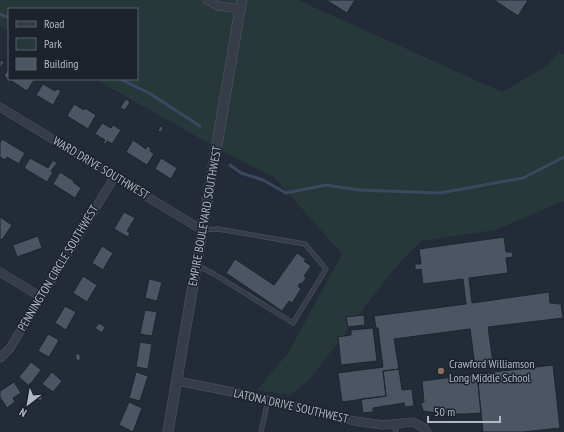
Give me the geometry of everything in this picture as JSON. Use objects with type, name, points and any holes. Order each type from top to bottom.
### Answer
[{"type":"street","points":[[207,0],[218,6],[241,5]]},
{"type":"street","name":"EMPIRE BOULEVARD SOUTHWEST","points":[[168,432],[241,5]]},
{"type":"street","name":"WARD DRIVE SOUTHWEST","points":[[0,107],[202,230]]},
{"type":"street","name":"PENNINGTON CIRCLE SOUTHWEST","points":[[0,358],[10,348],[114,176]]},
{"type":"street","points":[[0,272],[41,296]]},
{"type":"street","name":"LATONA DRIVE SOUTHWEST","points":[[177,381],[268,399],[355,421],[396,428],[413,422],[424,428],[427,432]]},
{"type":"lane","points":[[197,264],[292,323],[326,269],[305,244],[218,229],[202,230]]},
{"type":"lane","points":[[261,432],[268,399]]},
{"type":"green space","points":[[0,0],[298,0],[502,92],[547,66],[559,52],[564,55],[564,201],[495,230],[421,241],[395,268],[309,380],[290,395],[257,390],[288,353],[342,254],[275,178],[219,149],[97,80],[138,80],[138,8],[8,8],[8,30],[0,26]]},
{"type":"building","points":[[326,0],[355,0],[347,13]]},
{"type":"building","points":[[494,0],[528,0],[518,16]]},
{"type":"building","points":[[0,60],[4,62],[0,69]]},
{"type":"building","points":[[8,70],[8,79],[4,76]]},
{"type":"building","points":[[10,80],[34,80],[27,91]]},
{"type":"building","points":[[43,84],[55,91],[57,89],[61,91],[53,105],[36,95]]},
{"type":"building","points":[[126,99],[130,102],[125,110],[120,108]]},
{"type":"building","points":[[74,104],[84,110],[85,108],[96,115],[88,129],[67,116]]},
{"type":"building","points":[[102,123],[111,128],[113,125],[121,130],[112,144],[107,141],[106,144],[103,143],[105,140],[95,134]]},
{"type":"building","points":[[160,126],[163,128],[161,132],[158,131]]},
{"type":"building","points":[[2,139],[25,153],[19,164],[7,157],[5,160],[0,157],[0,143]]},
{"type":"building","points":[[133,140],[146,149],[147,146],[151,148],[150,151],[154,154],[147,165],[126,152]]},
{"type":"building","points":[[30,158],[48,168],[53,160],[57,163],[51,171],[53,172],[47,182],[24,168]]},
{"type":"building","points":[[161,158],[177,168],[171,179],[155,169]]},
{"type":"building","points":[[60,172],[74,181],[73,182],[81,188],[75,198],[53,184]]},
{"type":"building","points":[[124,212],[135,218],[127,231],[130,233],[128,237],[114,229]]},
{"type":"building","points":[[0,217],[12,225],[2,240],[0,239]]},
{"type":"building","points":[[38,236],[42,248],[17,257],[13,245]]},
{"type":"building","points":[[504,237],[506,252],[512,252],[513,257],[506,258],[508,273],[469,278],[472,303],[549,292],[550,303],[561,304],[563,318],[488,327],[493,363],[475,366],[470,329],[394,339],[399,369],[383,371],[386,396],[342,402],[338,373],[383,367],[378,328],[376,328],[374,316],[466,304],[463,279],[423,284],[421,269],[415,270],[415,264],[421,264],[419,249]]},
{"type":"building","points":[[102,246],[113,253],[103,270],[92,263]]},
{"type":"building","points":[[297,253],[306,259],[304,261],[311,266],[304,276],[306,278],[302,284],[300,283],[298,286],[301,289],[292,303],[289,301],[282,311],[226,273],[235,259],[274,285]]},
{"type":"building","points":[[83,276],[97,285],[87,302],[73,293]]},
{"type":"building","points":[[149,279],[162,282],[157,301],[145,298]]},
{"type":"building","points":[[65,306],[76,312],[66,330],[55,323]]},
{"type":"building","points":[[145,310],[157,312],[152,336],[140,334]]},
{"type":"building","points":[[364,315],[365,325],[348,327],[346,317]]},
{"type":"building","points":[[99,323],[105,327],[102,333],[95,328]]},
{"type":"building","points":[[373,328],[377,361],[341,365],[338,337],[351,335],[351,330]]},
{"type":"building","points":[[48,334],[59,340],[49,357],[38,351]]},
{"type":"building","points":[[140,342],[152,344],[148,369],[136,367]]},
{"type":"building","points":[[79,353],[81,359],[77,361],[75,355]]},
{"type":"building","points":[[31,362],[41,370],[29,386],[19,377]]},
{"type":"building","points":[[553,365],[560,428],[523,432],[483,432],[477,374]]},
{"type":"building","points":[[399,369],[402,390],[412,389],[414,406],[405,407],[404,403],[373,408],[373,412],[363,413],[361,399],[386,396],[383,371]]},
{"type":"building","points":[[52,372],[62,381],[53,392],[42,384]]},
{"type":"building","points":[[136,372],[148,376],[140,401],[129,398]]},
{"type":"building","points":[[477,374],[481,413],[443,414],[423,411],[421,403],[424,402],[422,381]]},
{"type":"building","points":[[14,382],[21,393],[13,398],[15,402],[7,408],[0,397],[0,391]]},
{"type":"building","points":[[40,395],[43,398],[40,401],[37,398]]},
{"type":"building","points":[[129,402],[142,408],[133,432],[119,425]]},
{"type":"waterway","points":[[0,14],[8,18]]},
{"type":"waterway","points":[[122,80],[149,93],[200,126]]},
{"type":"waterway","points":[[230,165],[241,173],[263,180],[286,193],[326,185],[359,190],[440,193],[523,178],[564,157]]},
{"type":"place","name":"Crawford Williamson Long Middle School","points":[[441,371]]}]
